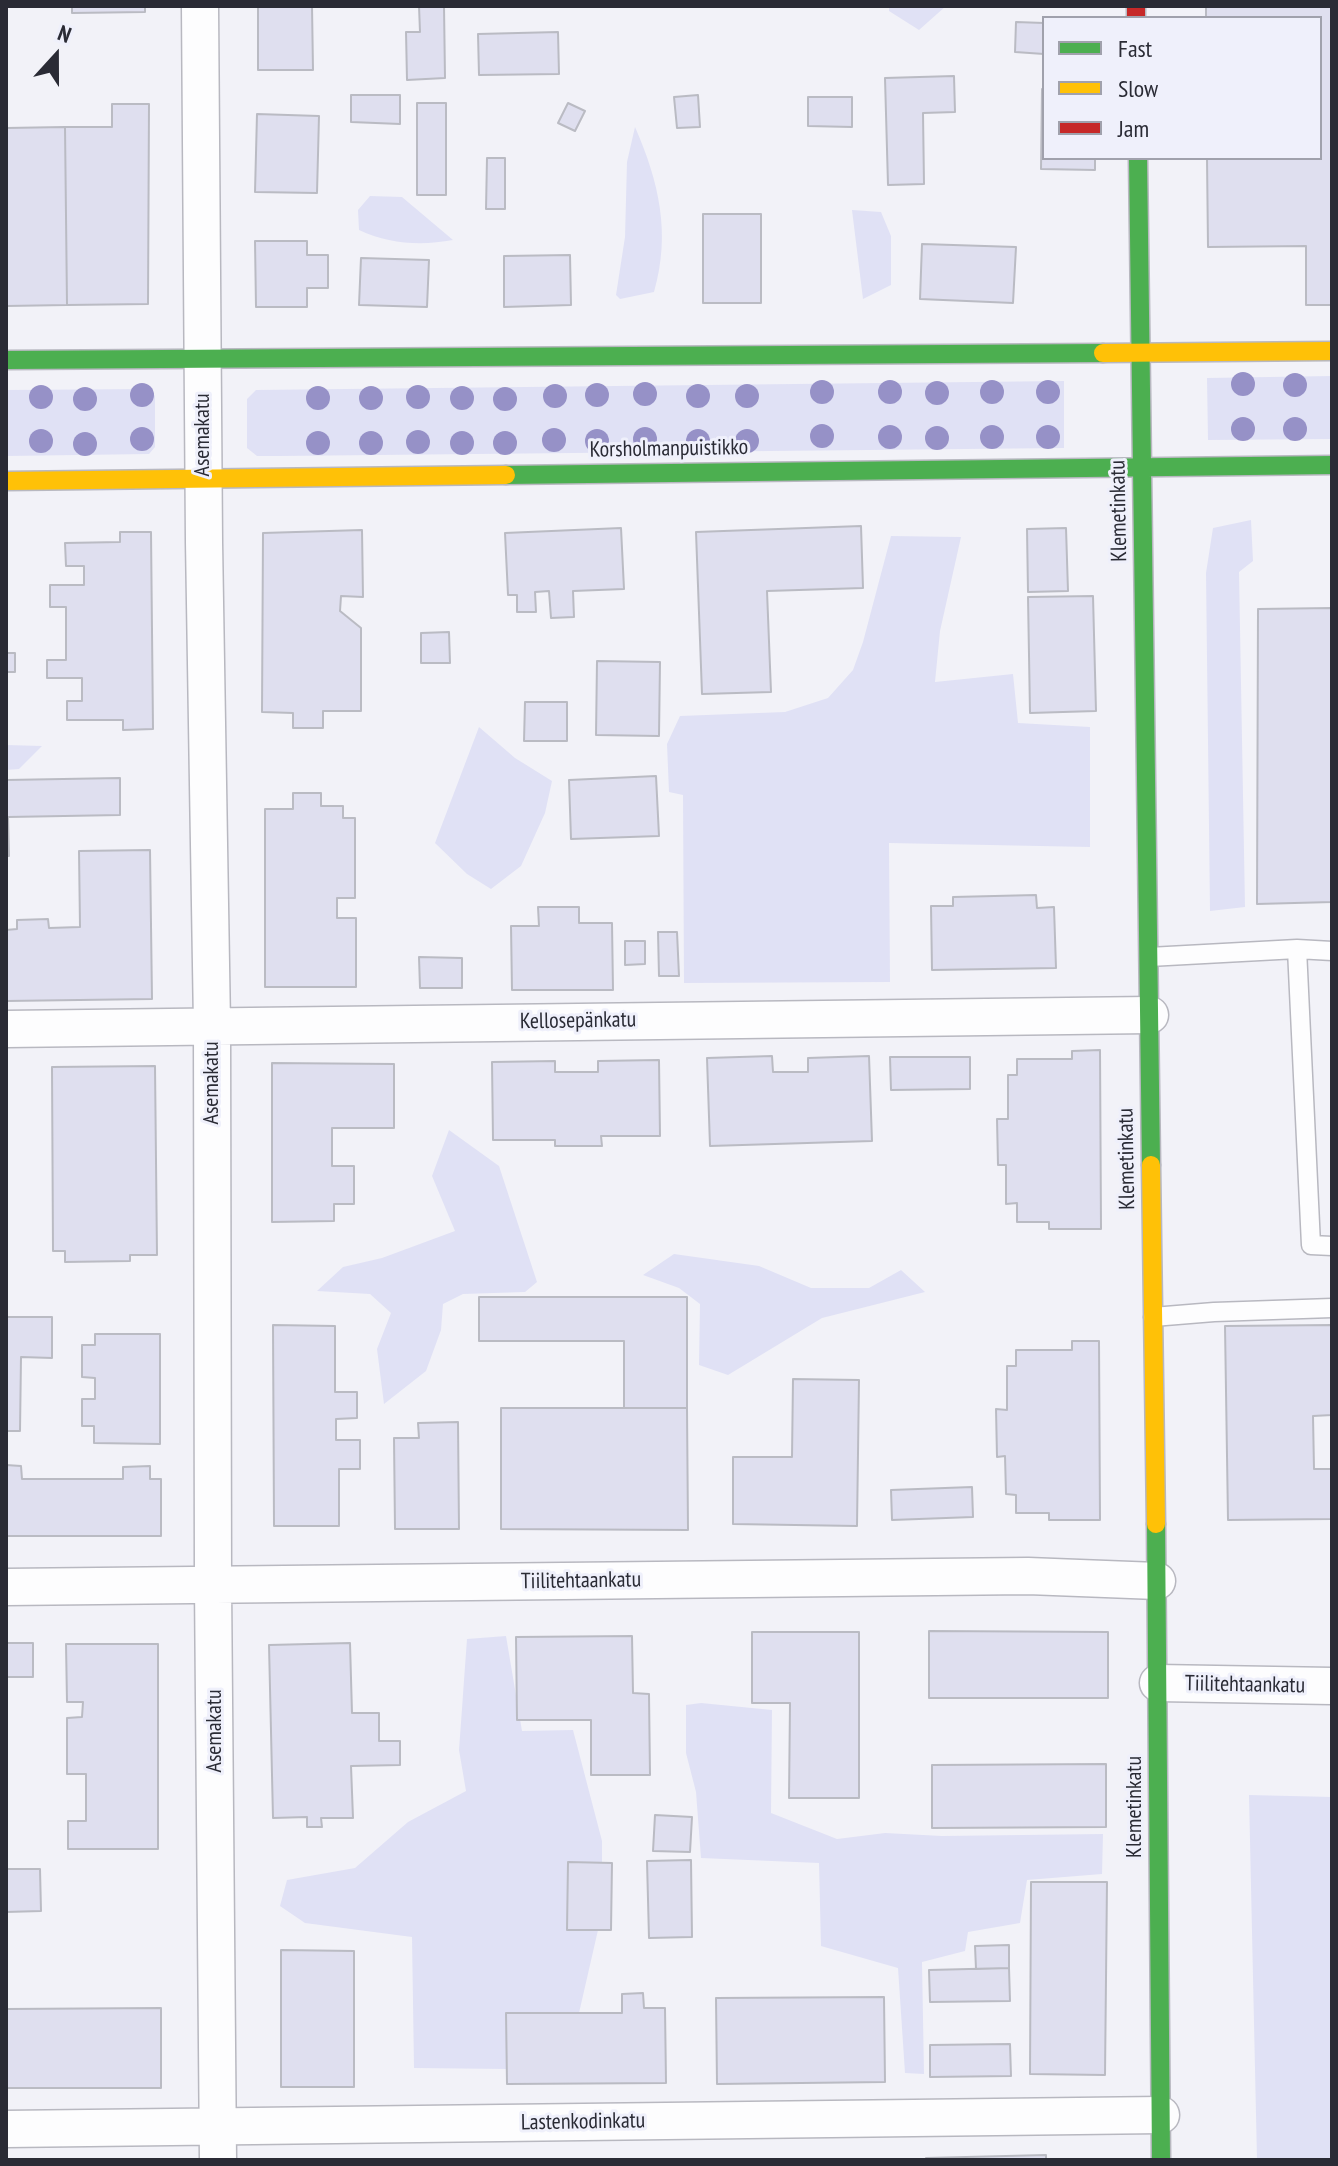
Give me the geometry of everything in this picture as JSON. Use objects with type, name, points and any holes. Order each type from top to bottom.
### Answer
[{"type":"main road","name":"Klemetinkatu","points":[[1138,160],[1157,1581],[1161,2160]]},
{"type":"main road","points":[[6,360],[1332,351]]},
{"type":"main road","name":"Korsholmanpuistikko","points":[[6,481],[1332,465]]},
{"type":"street","name":"Asemakatu","points":[[200,6],[203,479],[212,1025],[218,2143]]},
{"type":"street","name":"Kellosepänkatu","points":[[6,1029],[1150,1015]]},
{"type":"street","name":"Tiilitehtaankatu","points":[[6,1587],[1028,1576],[1157,1581]]},
{"type":"street","name":"Tiilitehtaankatu","points":[[1158,1683],[1332,1686]]},
{"type":"street","name":"Lastenkodinkatu","points":[[6,2129],[218,2143],[1161,2115]]},
{"type":"lane","points":[[1149,957],[1297,949],[1332,951]]},
{"type":"lane","points":[[1297,949],[1311,1245],[1332,1246]]},
{"type":"lane","points":[[1153,1317],[1332,1308]]},
{"type":"shaded area","points":[[889,6],[946,6],[919,30],[889,11]]},
{"type":"shaded area","points":[[635,127],[656,188],[662,249],[654,292],[620,299],[616,295],[625,237],[627,162]]},
{"type":"shaded area","points":[[370,196],[402,197],[453,240],[405,242],[359,230],[358,210]]},
{"type":"shaded area","points":[[852,210],[881,212],[891,236],[891,285],[863,299]]},
{"type":"shaded area","points":[[1332,376],[1332,439],[1208,440],[1207,378]]},
{"type":"shaded area","points":[[1064,381],[1064,448],[257,456],[247,448],[247,399],[256,390]]},
{"type":"shaded area","points":[[149,389],[155,396],[155,447],[149,454],[6,456],[6,390]]},
{"type":"shaded area","points":[[1251,520],[1253,561],[1239,572],[1245,907],[1210,911],[1206,573],[1213,528]]},
{"type":"shaded area","points":[[891,536],[961,537],[940,631],[935,682],[1013,674],[1018,723],[1090,727],[1090,847],[889,843],[890,982],[684,983],[683,795],[669,792],[667,744],[680,716],[785,712],[828,698],[853,670]]},
{"type":"shaded area","points":[[479,727],[515,758],[552,781],[545,813],[521,866],[491,889],[467,874],[435,843]]},
{"type":"shaded area","points":[[6,745],[42,746],[19,769],[6,770]]},
{"type":"shaded area","points":[[449,1130],[499,1166],[537,1282],[525,1292],[463,1294],[443,1304],[441,1330],[426,1371],[384,1404],[377,1349],[391,1313],[370,1294],[317,1291],[343,1267],[382,1258],[455,1231],[432,1176]]},
{"type":"shaded area","points":[[674,1254],[759,1266],[811,1288],[869,1288],[901,1270],[925,1292],[822,1318],[728,1375],[699,1365],[700,1304],[679,1288],[643,1275]]},
{"type":"shaded area","points":[[506,1636],[522,1731],[573,1730],[602,1841],[602,1863],[568,1863],[567,1930],[598,1930],[579,2013],[507,2013],[507,2069],[414,2068],[412,1937],[305,1923],[280,1906],[287,1880],[355,1868],[408,1822],[466,1791],[459,1750],[467,1639]]},
{"type":"shaded area","points":[[701,1703],[772,1710],[771,1813],[837,1839],[885,1833],[942,1836],[1103,1834],[1102,1874],[1027,1880],[1020,1923],[968,1932],[965,1951],[922,1962],[924,2074],[905,2073],[898,1968],[821,1946],[819,1863],[701,1858],[696,1792],[686,1753],[686,1705]]},
{"type":"shaded area","points":[[1249,1795],[1332,1797],[1332,2160],[1257,2160]]},
{"type":"building","points":[[72,6],[145,6],[145,12],[72,13]]},
{"type":"building","points":[[258,6],[312,6],[313,70],[258,70]]},
{"type":"building","points":[[419,6],[444,6],[445,78],[407,80],[406,32],[420,32]]},
{"type":"building","points":[[1206,6],[1332,6],[1332,305],[1306,305],[1306,246],[1208,247],[1207,160],[1322,160],[1322,16],[1206,16]]},
{"type":"building","points":[[1016,22],[1042,23],[1042,54],[1015,52]]},
{"type":"building","points":[[558,32],[559,74],[479,75],[478,34]]},
{"type":"building","points":[[954,76],[955,112],[923,113],[924,184],[888,185],[885,78]]},
{"type":"building","points":[[1042,89],[1042,160],[1095,160],[1095,170],[1041,169]]},
{"type":"building","points":[[351,95],[400,95],[400,124],[351,122]]},
{"type":"building","points":[[698,95],[700,127],[677,128],[674,97]]},
{"type":"building","points":[[808,97],[852,97],[852,127],[808,126]]},
{"type":"building","points":[[417,103],[446,103],[446,195],[417,195]]},
{"type":"building","points":[[568,103],[585,111],[575,131],[558,123]]},
{"type":"building","points":[[112,104],[149,104],[148,304],[67,305],[65,127],[112,127]]},
{"type":"building","points":[[257,114],[319,116],[317,193],[255,192]]},
{"type":"building","points":[[65,127],[67,305],[6,306],[6,128]]},
{"type":"building","points":[[487,158],[505,158],[505,209],[486,209]]},
{"type":"building","points":[[703,214],[761,214],[761,303],[703,303]]},
{"type":"building","points":[[255,241],[307,241],[307,255],[328,255],[328,288],[307,288],[307,307],[256,307]]},
{"type":"building","points":[[922,244],[1016,247],[1013,303],[920,299]]},
{"type":"building","points":[[570,255],[571,305],[504,307],[504,256]]},
{"type":"building","points":[[361,258],[429,260],[427,307],[359,305]]},
{"type":"building","points":[[861,526],[863,588],[767,591],[771,692],[702,694],[696,532]]},
{"type":"building","points":[[621,528],[624,589],[573,591],[574,617],[551,618],[549,591],[535,592],[536,612],[517,612],[517,595],[508,595],[505,533]]},
{"type":"building","points":[[1066,528],[1068,591],[1028,592],[1027,529]]},
{"type":"building","points":[[362,530],[363,597],[341,596],[340,611],[361,628],[361,711],[323,711],[323,728],[293,728],[293,713],[262,712],[263,533]]},
{"type":"building","points":[[120,532],[151,532],[153,729],[123,730],[123,720],[67,720],[67,701],[82,701],[82,678],[47,678],[47,660],[66,660],[66,607],[50,607],[50,585],[84,585],[84,566],[66,566],[65,543],[120,542]]},
{"type":"building","points":[[1093,596],[1096,711],[1030,713],[1028,597]]},
{"type":"building","points":[[1332,608],[1332,902],[1257,904],[1258,609]]},
{"type":"building","points":[[449,632],[450,663],[421,663],[421,633]]},
{"type":"building","points":[[6,653],[15,653],[15,672],[6,672]]},
{"type":"building","points":[[597,661],[660,662],[659,736],[596,735]]},
{"type":"building","points":[[525,702],[567,702],[567,741],[524,741]]},
{"type":"building","points":[[656,776],[659,836],[571,839],[569,780]]},
{"type":"building","points":[[120,778],[120,815],[8,817],[9,856],[6,856],[6,780]]},
{"type":"building","points":[[293,793],[321,793],[321,806],[343,806],[343,818],[355,818],[355,898],[337,898],[337,918],[356,918],[356,987],[265,987],[265,809],[293,809]]},
{"type":"building","points":[[150,850],[152,999],[6,1001],[6,930],[17,929],[17,920],[48,919],[49,928],[80,927],[79,851]]},
{"type":"building","points":[[1036,895],[1037,908],[1054,907],[1056,968],[932,970],[931,906],[953,906],[953,897]]},
{"type":"building","points":[[538,907],[579,907],[579,923],[612,923],[613,990],[512,990],[511,926],[539,926]]},
{"type":"building","points":[[658,932],[677,932],[679,976],[659,976]]},
{"type":"building","points":[[625,941],[645,941],[645,964],[625,965]]},
{"type":"building","points":[[419,957],[462,958],[462,988],[420,988]]},
{"type":"building","points":[[1100,1050],[1101,1229],[1049,1229],[1049,1222],[1017,1222],[1017,1203],[1006,1204],[1006,1165],[998,1165],[997,1119],[1008,1119],[1008,1075],[1017,1075],[1017,1059],[1072,1059],[1072,1051]]},
{"type":"building","points":[[772,1056],[773,1072],[808,1072],[808,1058],[869,1056],[872,1141],[710,1146],[707,1058]]},
{"type":"building","points":[[890,1057],[970,1057],[970,1089],[891,1090]]},
{"type":"building","points":[[659,1060],[660,1136],[601,1136],[602,1146],[555,1146],[555,1140],[493,1140],[492,1062],[555,1061],[555,1072],[598,1072],[598,1061]]},
{"type":"building","points":[[272,1063],[394,1064],[394,1128],[332,1128],[332,1166],[354,1166],[354,1204],[334,1204],[334,1221],[272,1222]]},
{"type":"building","points":[[155,1066],[157,1255],[130,1255],[130,1261],[65,1262],[65,1251],[53,1251],[52,1067]]},
{"type":"building","points":[[479,1297],[687,1297],[687,1408],[624,1408],[624,1341],[479,1341]]},
{"type":"building","points":[[6,1317],[52,1317],[52,1358],[21,1357],[20,1431],[6,1431]]},
{"type":"building","points":[[273,1325],[335,1326],[335,1392],[357,1392],[357,1418],[336,1419],[336,1440],[360,1440],[360,1469],[339,1469],[339,1526],[274,1526]]},
{"type":"building","points":[[1332,1325],[1332,1415],[1313,1416],[1314,1469],[1332,1469],[1332,1519],[1228,1520],[1225,1326]]},
{"type":"building","points":[[95,1334],[160,1334],[160,1444],[94,1443],[94,1426],[82,1426],[82,1399],[95,1399],[95,1378],[82,1377],[82,1345],[95,1345]]},
{"type":"building","points":[[1072,1341],[1099,1341],[1100,1520],[1049,1520],[1049,1513],[1016,1513],[1016,1495],[1006,1494],[1005,1456],[997,1457],[996,1409],[1007,1410],[1007,1366],[1016,1366],[1016,1350],[1072,1350]]},
{"type":"building","points":[[793,1379],[859,1380],[857,1526],[733,1524],[733,1457],[792,1457]]},
{"type":"building","points":[[501,1408],[687,1408],[688,1530],[501,1529]]},
{"type":"building","points":[[458,1422],[459,1529],[395,1529],[394,1438],[419,1438],[418,1423]]},
{"type":"building","points":[[6,1465],[21,1466],[22,1479],[123,1479],[123,1467],[150,1466],[150,1479],[161,1479],[161,1536],[6,1536]]},
{"type":"building","points":[[972,1487],[973,1517],[892,1520],[891,1490]]},
{"type":"building","points":[[929,1631],[1108,1632],[1108,1698],[929,1698]]},
{"type":"building","points":[[752,1632],[859,1632],[859,1798],[789,1798],[790,1703],[752,1703]]},
{"type":"building","points":[[632,1636],[633,1693],[649,1694],[650,1775],[591,1775],[591,1720],[517,1720],[516,1637]]},
{"type":"building","points":[[6,1643],[33,1643],[33,1677],[6,1677]]},
{"type":"building","points":[[350,1643],[352,1713],[379,1713],[379,1741],[400,1741],[400,1765],[351,1766],[353,1818],[321,1818],[322,1827],[307,1827],[307,1817],[273,1818],[269,1645]]},
{"type":"building","points":[[66,1644],[158,1644],[158,1849],[68,1849],[68,1821],[86,1821],[86,1774],[67,1774],[67,1718],[82,1717],[83,1702],[67,1702]]},
{"type":"building","points":[[1106,1764],[1106,1827],[932,1828],[932,1765]]},
{"type":"building","points":[[655,1815],[692,1817],[690,1852],[653,1851]]},
{"type":"building","points":[[691,1860],[692,1937],[649,1938],[647,1861]]},
{"type":"building","points":[[568,1862],[612,1863],[611,1930],[567,1930]]},
{"type":"building","points":[[6,1869],[40,1869],[41,1911],[6,1912]]},
{"type":"building","points":[[1031,1882],[1107,1882],[1105,2075],[1030,2074]]},
{"type":"building","points":[[1009,1945],[1009,1968],[976,1969],[975,1946]]},
{"type":"building","points":[[281,1950],[354,1951],[354,2087],[281,2087]]},
{"type":"building","points":[[1009,1968],[1010,2001],[930,2002],[929,1970]]},
{"type":"building","points":[[643,1993],[644,2008],[665,2008],[666,2083],[507,2084],[506,2013],[622,2013],[622,1994]]},
{"type":"building","points":[[884,1997],[885,2082],[717,2084],[716,1998]]},
{"type":"building","points":[[161,2008],[161,2088],[6,2088],[6,2009]]},
{"type":"building","points":[[1010,2044],[1011,2076],[930,2077],[930,2045]]},
{"type":"building","points":[[1046,2155],[1046,2160],[926,2160],[926,2158]]},
{"type":"building","points":[[823,2159],[823,2160],[737,2160]]},
{"type":"traffic: fast","points":[[1138,160],[1151,1165]]},
{"type":"traffic: fast","points":[[6,360],[1103,353]]},
{"type":"traffic: fast","points":[[506,475],[1332,465]]},
{"type":"traffic: fast","points":[[1156,1524],[1161,2160]]},
{"type":"traffic: slow","points":[[1103,353],[1332,351]]},
{"type":"traffic: slow","points":[[6,481],[506,475]]},
{"type":"traffic: slow","points":[[1151,1165],[1156,1524]]},
{"type":"traffic: jam","points":[[1136,6],[1136,16]]}]
